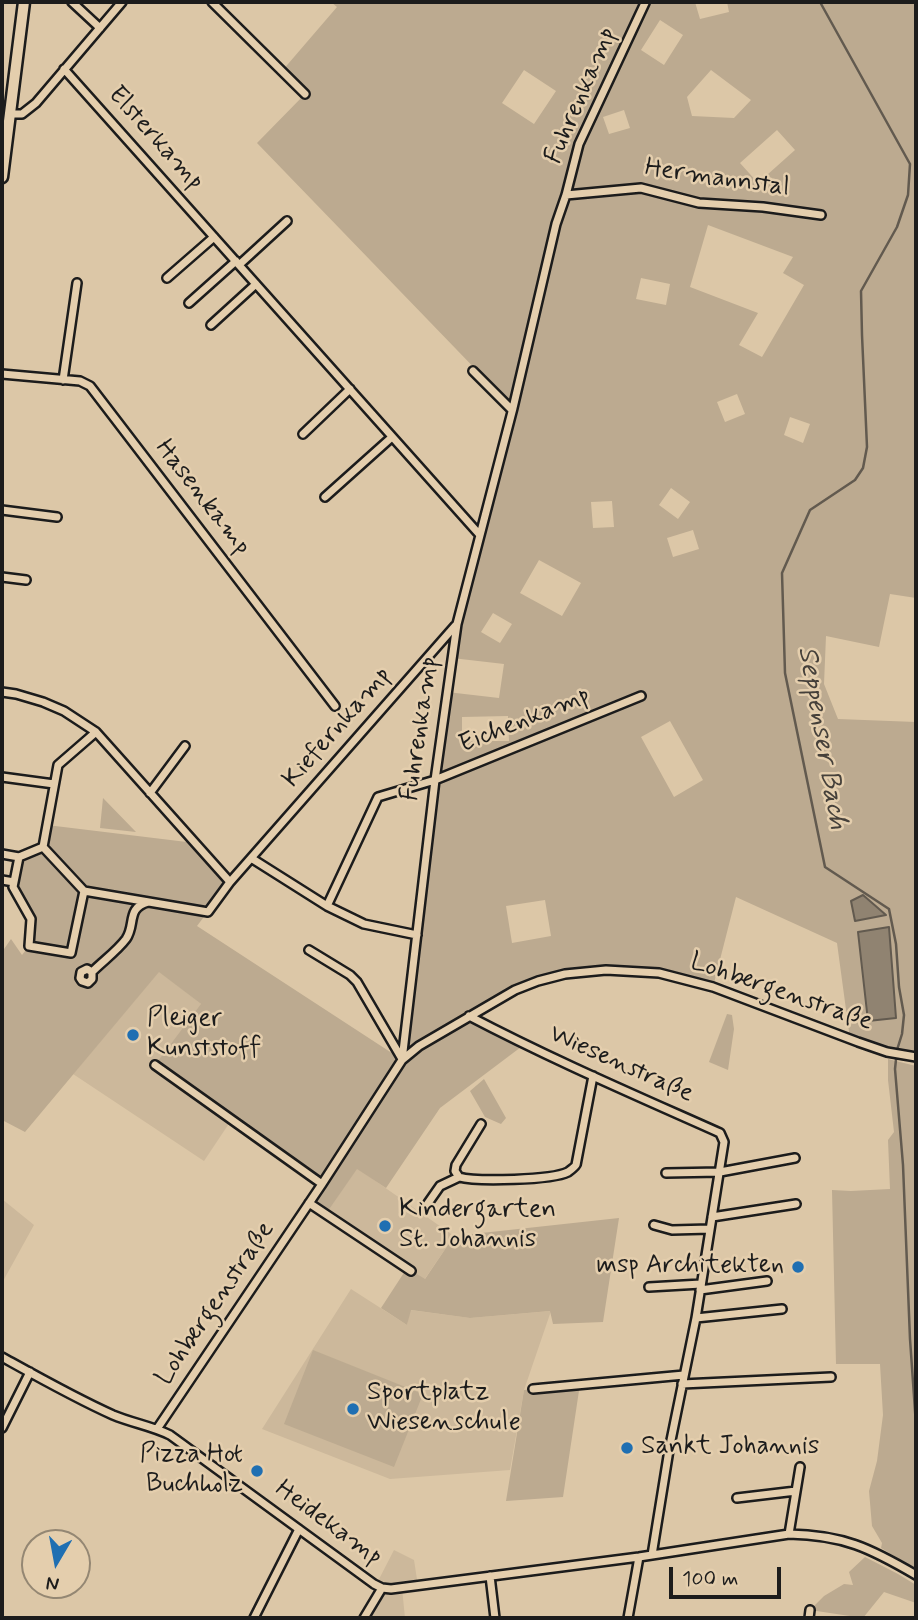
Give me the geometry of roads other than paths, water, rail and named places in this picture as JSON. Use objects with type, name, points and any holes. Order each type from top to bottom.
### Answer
[{"type":"main road","points":[[2,177],[24,2]]},
{"type":"street","points":[[72,2],[100,28]]},
{"type":"street","points":[[10,114],[22,114],[36,103],[122,2]]},
{"type":"street","points":[[212,2],[305,94]]},
{"type":"street","name":"Fuhrenkamp","points":[[402,1060],[435,780],[457,624],[556,224],[579,144],[645,3]]},
{"type":"street","name":"Elsterkamp","points":[[64,69],[479,534]]},
{"type":"street","name":"Hermannstal","points":[[566,195],[641,188],[699,203],[763,207],[821,215]]},
{"type":"street","points":[[189,303],[287,221]]},
{"type":"street","points":[[167,278],[214,237]]},
{"type":"street","points":[[63,380],[77,284]]},
{"type":"street","points":[[211,325],[256,284]]},
{"type":"street","points":[[473,371],[512,410]]},
{"type":"street","name":"Hasenkamp","points":[[2,374],[80,382],[90,386],[335,706]]},
{"type":"street","points":[[303,434],[350,389]]},
{"type":"street","points":[[325,497],[392,437]]},
{"type":"street","points":[[2,510],[57,517]]},
{"type":"street","points":[[2,577],[26,580]]},
{"type":"street","name":"Kiefernkamp","points":[[149,902],[208,912],[230,882],[457,624]]},
{"type":"street","points":[[2,692],[43,702],[64,711],[96,732],[230,882]]},
{"type":"street","name":"Eichenkamp","points":[[327,906],[378,797],[435,780],[641,696]]},
{"type":"street","points":[[43,847],[58,765],[96,732]]},
{"type":"street","points":[[150,793],[185,746]]},
{"type":"street","points":[[2,777],[54,784]]},
{"type":"street","points":[[2,854],[19,857],[43,847]]},
{"type":"street","points":[[43,847],[84,891],[149,902]]},
{"type":"street","points":[[19,857],[13,887],[32,919],[29,946],[71,953],[84,891]]},
{"type":"street","points":[[251,858],[327,906],[364,924],[417,935]]},
{"type":"street","points":[[2,880],[14,882]]},
{"type":"street","points":[[92,972],[126,939],[138,905],[149,902]]},
{"type":"street","points":[[309,950],[357,982],[402,1060]]},
{"type":"street","name":"Lohbergenstraße","points":[[157,1429],[402,1060],[419,1046],[515,990],[565,974],[606,970],[659,973],[732,993],[887,1052],[916,1057]]},
{"type":"street","name":"Wiesenstraße","points":[[469,1016],[720,1133],[724,1142],[696,1318],[669,1450],[652,1555]]},
{"type":"street","points":[[155,1065],[322,1184]]},
{"type":"street","points":[[426,1206],[440,1186],[459,1177],[471,1180],[502,1180],[568,1172],[576,1165],[593,1076]]},
{"type":"street","points":[[459,1177],[455,1171],[456,1165],[481,1124]]},
{"type":"street","points":[[666,1173],[720,1172],[795,1158]]},
{"type":"street","points":[[309,1203],[411,1271]]},
{"type":"street","points":[[712,1217],[796,1204]]},
{"type":"street","points":[[654,1225],[671,1230],[710,1229]]},
{"type":"street","points":[[649,1287],[701,1287],[767,1281]]},
{"type":"street","points":[[696,1318],[782,1309]]},
{"type":"street","name":"Heidekamp","points":[[2,1357],[129,1422],[170,1435],[382,1588],[639,1557],[789,1534],[815,1534],[847,1541],[880,1554],[916,1575]]},
{"type":"street","points":[[2,1428],[30,1372]]},
{"type":"street","points":[[533,1389],[683,1380],[831,1377]]},
{"type":"street","points":[[789,1534],[800,1467]]},
{"type":"street","points":[[737,1498],[796,1491]]},
{"type":"street","points":[[254,1618],[299,1529]]},
{"type":"street","points":[[628,1618],[639,1557]]},
{"type":"street","points":[[490,1576],[495,1618]]},
{"type":"street","points":[[363,1618],[382,1588]]},
{"type":"waterway","name":"Seppenser Bach","points":[[820,2],[910,164],[908,195],[897,227],[861,291],[867,447],[863,468],[855,480],[810,510],[782,573],[785,673],[825,867],[889,909],[896,944],[904,1015],[895,1069],[903,1165],[916,1425]]},
{"type":"place","name":"Pleiger Kunststoff","points":[[133,1035]]},
{"type":"place","name":"Kindergarten St. Johannis","points":[[385,1226]]},
{"type":"place","name":"msp Architekten","points":[[798,1267]]},
{"type":"place","name":"Sportplatz Wiesenschule","points":[[353,1409]]},
{"type":"place","name":"Sankt Johannis","points":[[627,1448]]},
{"type":"place","name":"Pizza Hot Buchholz","points":[[257,1471]]}]
